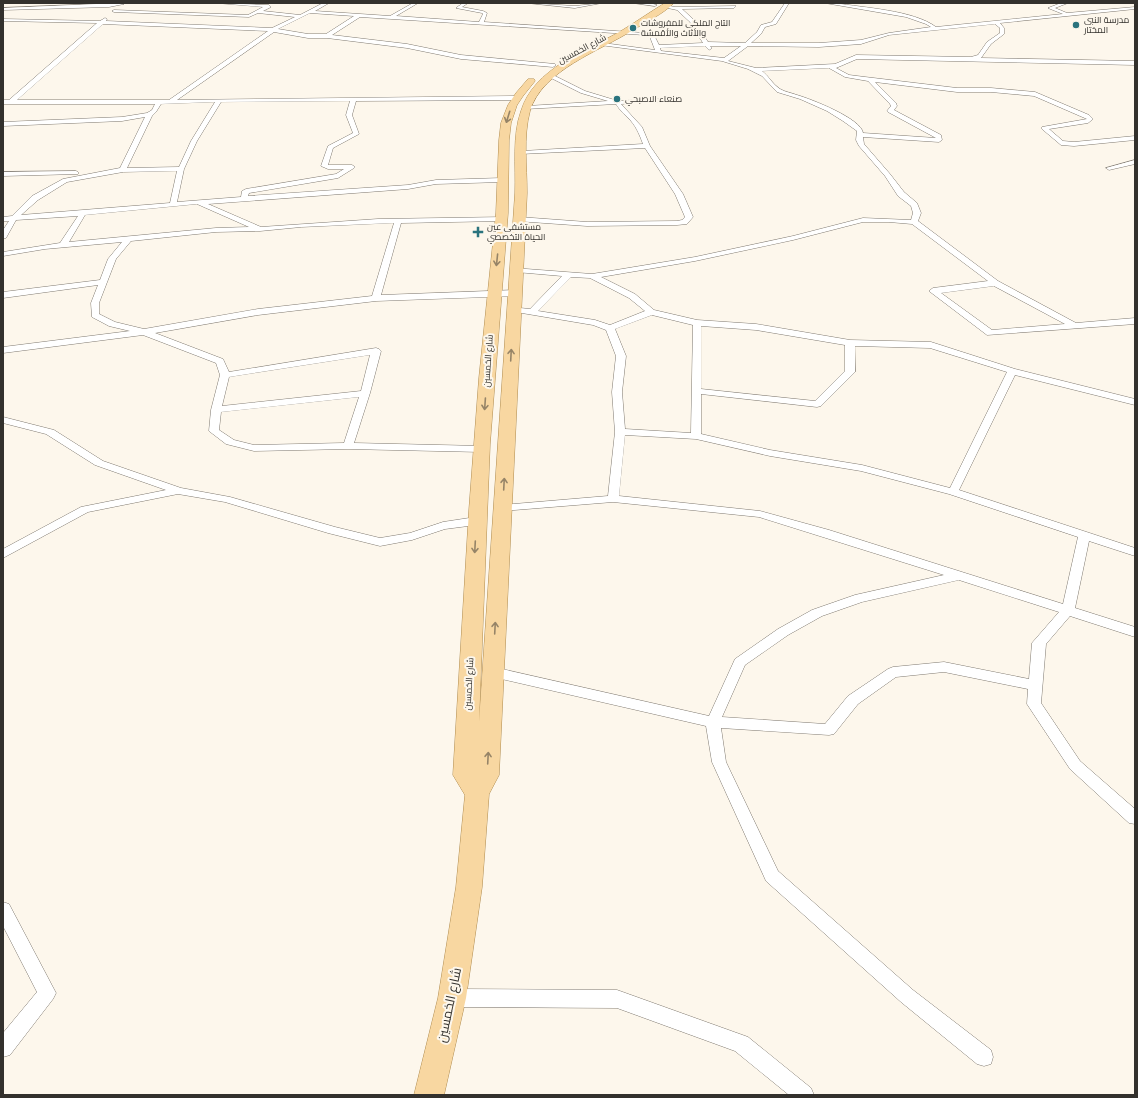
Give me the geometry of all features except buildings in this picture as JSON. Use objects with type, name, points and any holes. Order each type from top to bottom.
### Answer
[{"type":"main road","name":"شارع الخمسين","points":[[477,794],[465,775],[476,521],[494,292],[502,219],[502,187],[506,123],[525,96],[552,70],[593,44],[619,32],[662,6]]},
{"type":"main road","name":"شارع الخمسين","points":[[552,70],[560,69],[603,45],[619,32]]},
{"type":"main road","name":"شارع الخمسين","points":[[429,1095],[452,998],[469,887],[477,794],[487,775],[513,309],[521,193],[525,96]]},
{"type":"main road","points":[[502,187],[521,193]]},
{"type":"street","points":[[3,3],[16,4]]},
{"type":"street","points":[[62,6],[68,3]]},
{"type":"street","points":[[3,9],[62,6],[109,6],[123,3]]},
{"type":"street","points":[[11,102],[123,3]]},
{"type":"street","points":[[219,3],[271,4]]},
{"type":"street","points":[[170,102],[273,30],[327,3]]},
{"type":"street","points":[[391,17],[416,3]]},
{"type":"street","points":[[466,3],[458,8],[483,12],[485,14],[481,23]]},
{"type":"street","points":[[529,3],[575,7],[600,3]]},
{"type":"street","points":[[635,3],[662,6],[734,7]]},
{"type":"street","points":[[724,60],[736,53],[753,37],[759,34],[760,29],[763,26],[774,23],[787,3]]},
{"type":"street","points":[[827,3],[907,16],[928,23],[935,28]]},
{"type":"street","points":[[1066,3],[1050,8],[1071,15]]},
{"type":"street","points":[[3,9],[16,4]]},
{"type":"street","points":[[228,28],[271,4]]},
{"type":"street","points":[[858,8],[872,4]]},
{"type":"street","points":[[662,6],[692,21],[710,52],[705,57]]},
{"type":"street","points":[[146,23],[169,7]]},
{"type":"street","points":[[658,49],[706,44],[819,44],[861,42],[889,34],[935,28],[1135,8]]},
{"type":"street","points":[[114,11],[249,16]]},
{"type":"street","points":[[258,12],[301,16]]},
{"type":"street","points":[[310,12],[619,32],[652,36],[658,49]]},
{"type":"street","points":[[327,36],[359,15]]},
{"type":"street","points":[[3,20],[103,21],[273,30],[308,36],[327,36],[408,46],[461,57],[552,70],[583,92],[617,102],[623,111],[632,118],[639,127],[647,146],[679,194],[689,217],[684,222],[677,223],[587,224],[519,219]]},
{"type":"street","points":[[972,59],[980,56],[988,43],[1002,34],[1002,28],[996,22]]},
{"type":"street","points":[[603,45],[658,49],[724,60],[754,70],[765,76],[771,85],[779,91],[793,95],[853,123],[860,131],[859,140],[861,145],[888,175],[901,194],[914,205],[918,213],[914,222]]},
{"type":"street","points":[[754,70],[831,67],[856,57],[1135,63]]},
{"type":"street","points":[[831,67],[847,76],[869,79],[957,90],[991,90],[1035,94],[1090,119],[1088,121],[1044,128],[1061,143],[1074,144],[1135,138]]},
{"type":"street","points":[[860,136],[939,140],[939,136],[890,111],[894,106],[893,101],[883,95],[869,79]]},
{"type":"street","points":[[3,102],[170,102],[218,100],[354,99],[480,100],[525,96],[617,102],[672,99]]},
{"type":"street","points":[[244,199],[246,191],[338,176],[352,167],[328,168],[324,166],[330,147],[356,134],[349,115],[354,99]]},
{"type":"street","points":[[173,205],[181,169],[194,141],[218,100]]},
{"type":"street","points":[[123,170],[149,115],[154,111],[158,102]]},
{"type":"street","points":[[3,124],[122,119],[149,115]]},
{"type":"street","points":[[522,153],[647,146]]},
{"type":"street","points":[[1109,168],[1135,162]]},
{"type":"street","points":[[3,236],[14,218],[35,198],[65,180],[123,170],[181,169]]},
{"type":"street","points":[[3,175],[105,172]]},
{"type":"street","points":[[3,219],[198,202],[408,187],[436,182],[502,187]]},
{"type":"street","points":[[198,202],[260,229]]},
{"type":"street","points":[[63,245],[83,213]]},
{"type":"street","points":[[3,254],[63,245],[216,230],[398,221],[502,219]]},
{"type":"street","points":[[516,270],[592,276],[695,259],[793,238],[863,220],[914,222],[995,283],[1075,326]]},
{"type":"street","points":[[376,298],[398,221]]},
{"type":"street","points":[[129,238],[112,259],[95,302],[96,315],[112,324],[144,332],[220,361],[225,375],[216,410],[214,431],[230,442],[254,448],[348,446],[482,449]]},
{"type":"street","points":[[532,312],[569,274]]},
{"type":"street","points":[[592,276],[632,296],[651,312],[697,323],[756,326],[850,343],[931,345],[1012,372],[1135,402]]},
{"type":"street","points":[[3,295],[103,282]]},
{"type":"street","points":[[995,283],[933,291],[990,333],[1135,321]]},
{"type":"street","points":[[3,350],[144,332],[258,312],[376,298],[494,292],[514,293]]},
{"type":"street","points":[[513,309],[595,323],[610,328],[651,312]]},
{"type":"street","points":[[696,436],[697,323]]},
{"type":"street","points":[[610,328],[621,356],[617,392],[620,432],[613,499]]},
{"type":"street","points":[[696,391],[817,404],[850,372],[850,343]]},
{"type":"street","points":[[225,375],[376,351],[365,393],[348,446]]},
{"type":"street","points":[[953,492],[1012,372]]},
{"type":"street","points":[[216,410],[365,393]]},
{"type":"street","points":[[3,420],[50,432],[99,463],[179,491],[226,499],[332,530],[380,542],[412,536],[443,526],[476,521]]},
{"type":"street","points":[[620,432],[696,436],[770,453],[862,468],[953,492],[1135,552]]},
{"type":"street","points":[[3,554],[85,509],[179,491]]},
{"type":"street","points":[[502,508],[613,499],[760,514],[825,533],[1135,632]]},
{"type":"street","points":[[1084,535],[1068,610],[1039,643],[1034,704],[1074,765],[1135,818]]},
{"type":"street","points":[[959,576],[859,598],[818,613],[783,632],[740,662],[712,722],[719,762],[772,876],[907,996],[984,1057]]},
{"type":"street","points":[[493,672],[712,722],[829,730],[853,700],[893,672],[944,667],[1036,684]]},
{"type":"street","points":[[3,909],[47,994],[3,1048]]},
{"type":"street","points":[[452,998],[617,999],[741,1044],[804,1095]]},
{"type":"place","name":"مدرسة النبي المختار","points":[[1076,25]]},
{"type":"place","name":"التاج الملكي للمفروشات والأثاث والأقمشة","points":[[633,28]]},
{"type":"place","name":"صنعاء الاصبحي","points":[[617,99]]},
{"type":"place","name":"مستشفى عين الحياة التخصصي","points":[[478,232]]}]
